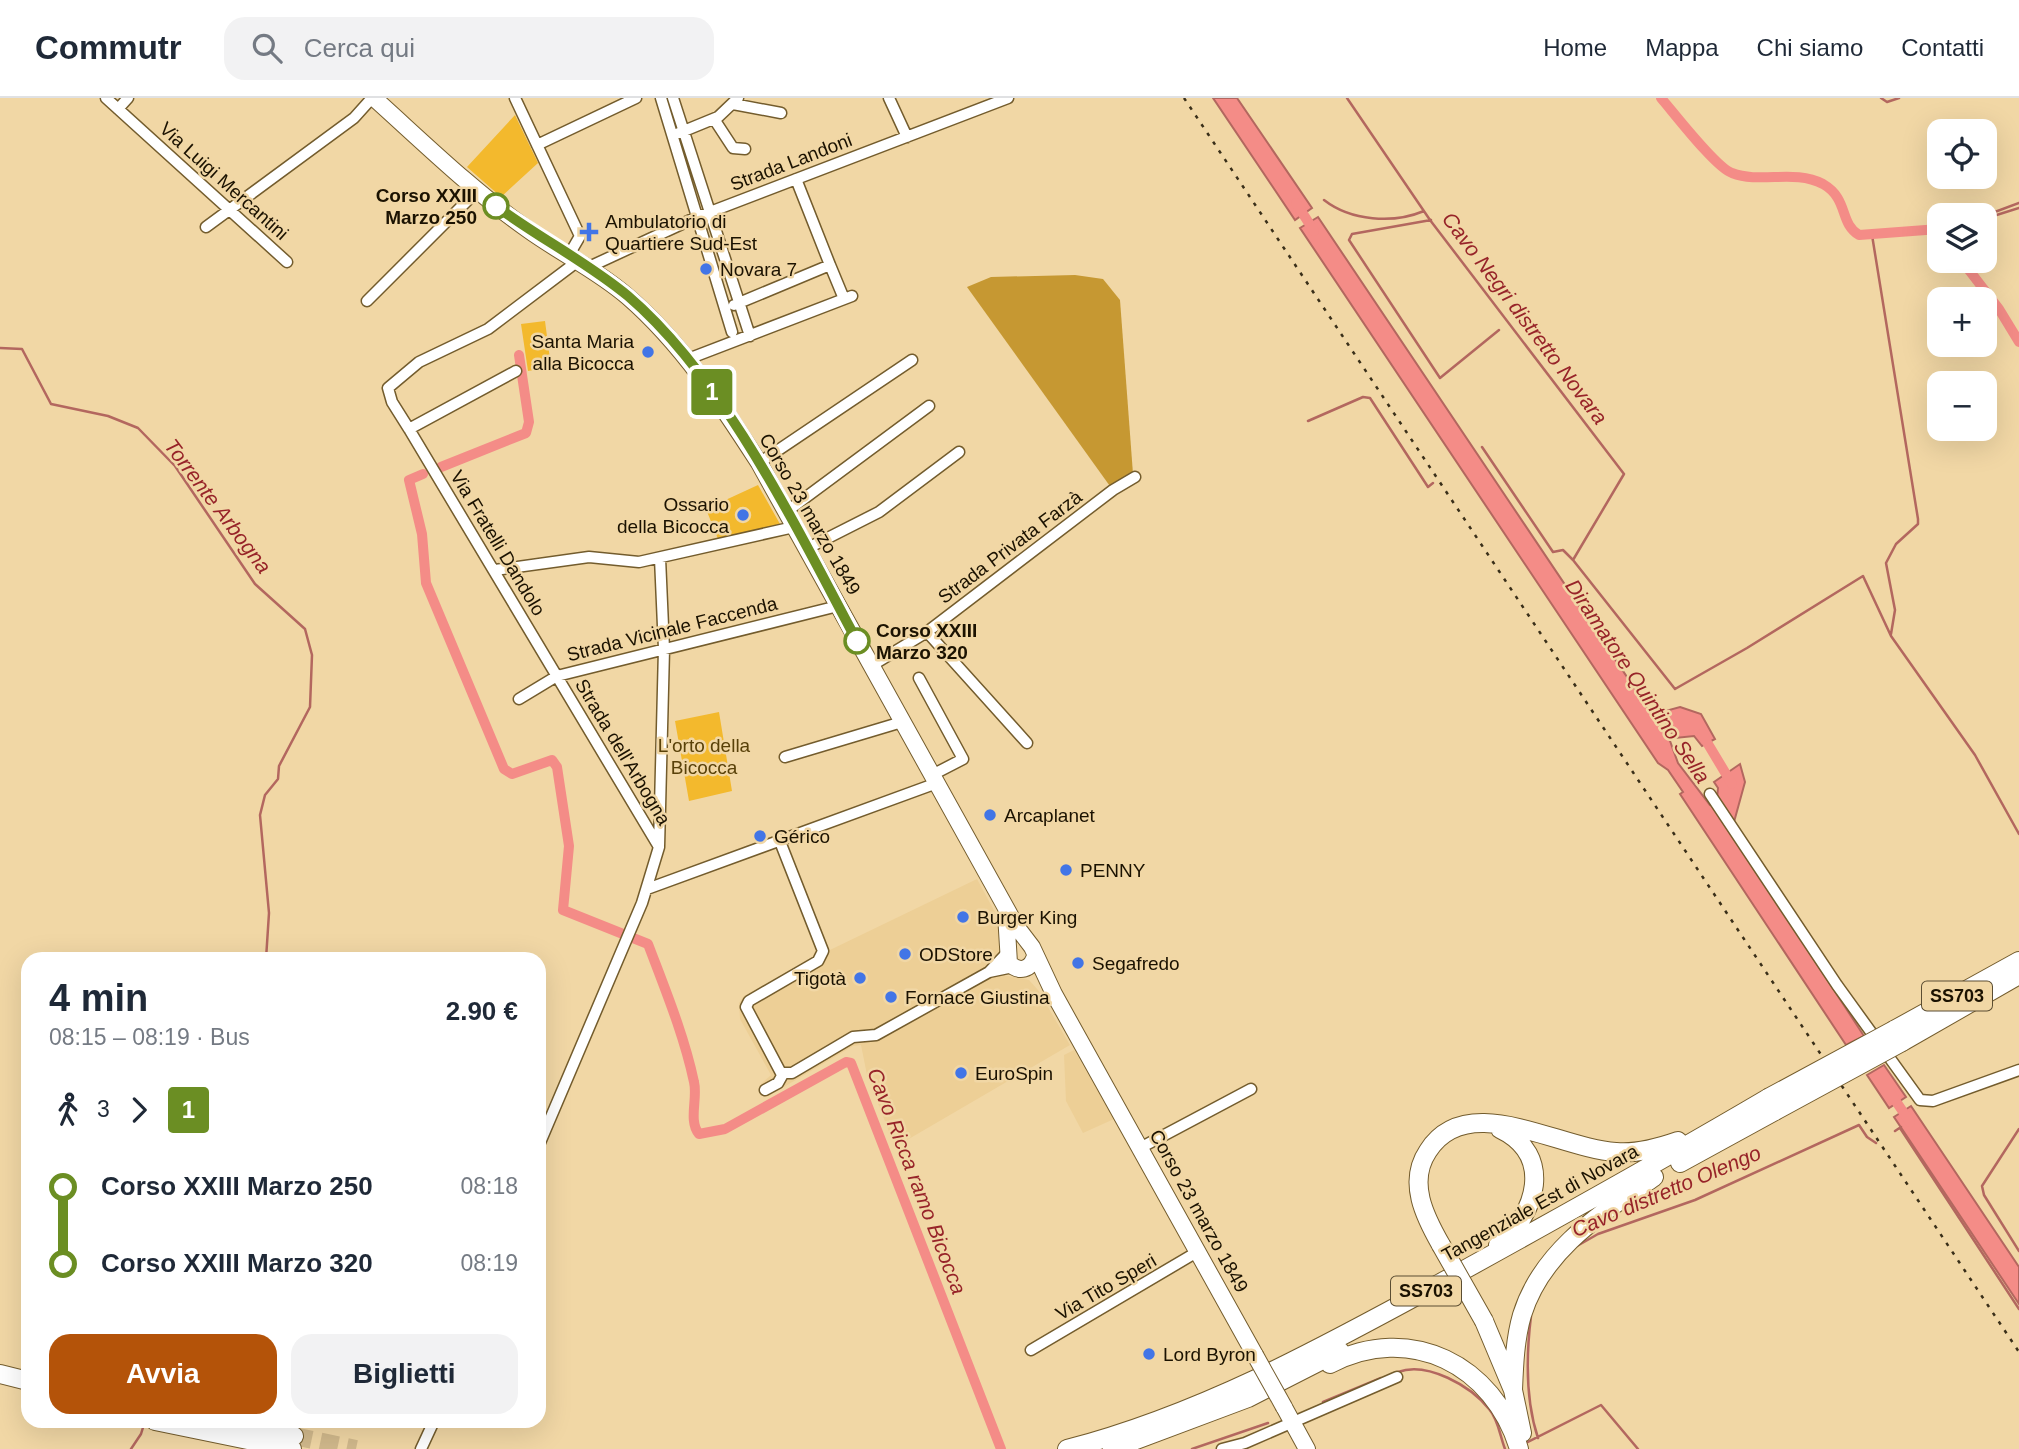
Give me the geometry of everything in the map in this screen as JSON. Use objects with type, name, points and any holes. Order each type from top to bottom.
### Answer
[{"type":"highway","name":"Tangenziale Est di Novara","points":[[1898,1036],[2019,961]]},
{"type":"highway","name":"Tangenziale Est di Novara","points":[[1067,1449],[1191,1408],[1247,1384],[1465,1270],[1898,1036],[2019,975]]},
{"type":"highway","name":"Tangenziale Est di Novara","points":[[1112,1449],[1191,1422],[1288,1380],[1654,1177],[1771,1104]]},
{"type":"highway","name":"SS703","points":[[1522,1446],[1513,1390],[1484,1321],[1426,1218],[1419,1195],[1424,1156],[1434,1140],[1463,1123],[1484,1122],[1523,1129],[1595,1150],[1639,1151],[1680,1140],[1771,1104]]},
{"type":"highway","name":"SS703","points":[[1465,1270],[1506,1238],[1522,1221],[1532,1201],[1535,1183],[1530,1155],[1504,1130],[1484,1122]]},
{"type":"highway","name":"SS703","points":[[1513,1390],[1522,1314],[1548,1268],[1587,1223],[1654,1177]]},
{"type":"highway","name":"SS703","points":[[1288,1380],[1365,1350],[1409,1348],[1426,1352],[1462,1368],[1495,1397],[1522,1446]]},
{"type":"highway","points":[[0,1374],[21,1379]]},
{"type":"highway","points":[[0,1387],[21,1392]]},
{"type":"highway","points":[[201,1428],[293,1442]]},
{"type":"highway","points":[[242,1428],[293,1442]]},
{"type":"main road","name":"Corso 23 marzo 1849","points":[[373,98],[477,191],[529,230],[628,296],[688,359],[759,463],[1307,1449]]},
{"type":"main road","name":"Corso 23 marzo 1849","points":[[1005,906],[1010,960],[1054,994]]},
{"type":"main road","points":[[1016,941],[1031,949],[1028,967],[1010,960],[1016,941]]},
{"type":"street","name":"Via Luigi Mercantini","points":[[106,98],[287,262]]},
{"type":"street","points":[[118,109],[128,98]]},
{"type":"street","points":[[206,227],[354,118],[373,98]]},
{"type":"street","points":[[515,98],[580,236],[579,261]]},
{"type":"street","points":[[537,145],[636,98]]},
{"type":"street","points":[[662,98],[709,213],[750,336]]},
{"type":"street","points":[[673,98],[697,217],[732,332]]},
{"type":"street","points":[[889,98],[907,137]]},
{"type":"street","name":"Strada Landoni","points":[[388,388],[419,362],[488,329],[579,261],[1008,98]]},
{"type":"street","points":[[678,133],[714,119],[735,101],[781,113]]},
{"type":"street","points":[[714,119],[733,148],[745,149]]},
{"type":"street","points":[[688,359],[847,295],[830,265],[796,179]]},
{"type":"street","points":[[368,301],[477,191]]},
{"type":"street","points":[[724,308],[830,265]]},
{"type":"street","points":[[759,463],[912,360]]},
{"type":"street","points":[[409,429],[516,371]]},
{"type":"street","name":"Via Fratelli Dandolo","points":[[388,388],[392,402],[557,676]]},
{"type":"street","points":[[786,512],[929,405]]},
{"type":"street","points":[[806,549],[879,512],[959,452]]},
{"type":"street","name":"Strada Privata Farzà","points":[[871,666],[927,632],[1135,477]]},
{"type":"street","points":[[495,570],[589,557],[639,562],[794,527]]},
{"type":"street","points":[[546,1129],[633,926],[659,847],[664,649],[660,558]]},
{"type":"street","name":"Strada Vicinale Faccenda","points":[[519,699],[557,676],[838,606]]},
{"type":"street","points":[[927,632],[1027,743]]},
{"type":"street","name":"Strada dell'Arbogna","points":[[557,676],[659,847]]},
{"type":"street","points":[[647,889],[935,779],[963,760],[919,678]]},
{"type":"street","points":[[785,757],[902,722]]},
{"type":"street","points":[[1710,794],[1829,974],[1920,1100],[1933,1101],[2019,1070]]},
{"type":"street","points":[[779,839],[821,944],[821,959],[749,1001],[746,1007],[777,1070],[783,1074],[792,1073],[853,1038],[876,1035],[1010,960]]},
{"type":"street","points":[[765,1090],[778,1083],[783,1074]]},
{"type":"street","points":[[1140,1148],[1251,1089]]},
{"type":"street","name":"Via Tito Speri","points":[[1031,1350],[1197,1252]]},
{"type":"street","points":[[1222,1449],[1245,1443],[1397,1377]]},
{"type":"street","points":[[421,1449],[430,1428]]},
{"type":"shaded area","points":[[1213,98],[1237,98],[1312,208],[1295,220]]},
{"type":"shaded area","points":[[1318,217],[1670,741],[1678,763],[1710,805],[1714,806],[1864,1036],[1846,1045],[1680,794],[1683,792],[1668,770],[1658,763],[1300,228]]},
{"type":"shaded area","points":[[1075,275],[1103,279],[1120,300],[1133,474],[1112,489],[967,287],[991,277]]},
{"type":"shaded area","points":[[1680,707],[1701,714],[1715,739],[1702,746],[1694,736],[1675,738],[1658,713]]},
{"type":"shaded area","points":[[1740,764],[1745,782],[1734,822],[1717,799],[1718,788],[1714,782]]},
{"type":"shaded area","points":[[977,879],[1003,927],[1004,941],[996,961],[1003,975],[1029,980],[1038,990],[1070,1045],[895,1147],[867,1075],[861,1045],[853,1046],[767,1097],[761,1084],[771,1075],[740,1019],[739,1003],[744,996],[803,963]]},
{"type":"shaded area","points":[[1074,1050],[1114,1119],[1083,1133],[1066,1101],[1064,1055]]},
{"type":"shaded area","points":[[1884,1065],[1906,1097],[1889,1108],[1867,1075]]},
{"type":"shaded area","points":[[1911,1106],[2019,1267],[2019,1304],[1894,1117]]},
{"type":"green space","points":[[515,115],[538,163],[501,197],[467,167]]},
{"type":"green space","points":[[545,321],[551,367],[528,371],[521,324]]},
{"type":"green space","points":[[758,485],[780,524],[718,539],[706,509]]},
{"type":"green space","name":"L'orto della Bicocca","points":[[719,712],[732,791],[689,801],[675,721]]},
{"type":"waterway","name":"Cavo Negri distretto Novara","points":[[1347,98],[1430,220],[1624,474],[1573,560]]},
{"type":"waterway","points":[[1661,98],[1706,151],[1732,173],[1754,177],[1801,178],[1823,184],[1837,197],[1849,224],[1859,235],[1927,230]]},
{"type":"waterway","points":[[1881,98],[1887,102],[1899,98]]},
{"type":"waterway","points":[[1324,200],[1347,212],[1372,218],[1399,218],[1424,211]]},
{"type":"waterway","name":"Diramatore Quintino Sella","points":[[1296,203],[1314,231]]},
{"type":"waterway","points":[[1997,211],[2019,203]]},
{"type":"waterway","points":[[1997,215],[2019,208]]},
{"type":"waterway","points":[[1431,220],[1352,234],[1349,240],[1440,378],[1499,330]]},
{"type":"waterway","name":"Cavo distretto Olengo","points":[[1872,235],[1918,519],[1918,524],[1896,544],[1886,563],[1895,610],[1891,634]]},
{"type":"waterway","points":[[1971,273],[1999,309],[2019,342]]},
{"type":"waterway","name":"Torrente Arbogna","points":[[0,348],[22,349],[51,404],[108,416],[138,428],[175,466],[255,584],[305,629],[312,655],[310,707],[279,766],[278,779],[265,795],[260,815],[269,913],[266,952]]},
{"type":"waterway","name":"Cavo Ricca ramo Bicocca","points":[[441,467],[526,433],[529,422],[519,355]]},
{"type":"waterway","points":[[1308,421],[1363,397],[1370,398],[1428,487],[1433,483]]},
{"type":"waterway","name":"Cavo Negri distretto Novara","points":[[1482,447],[1553,552],[1563,550],[1573,560],[1675,689],[1863,576],[1891,636],[1975,755],[2019,834]]},
{"type":"waterway","name":"Cavo Ricca ramo Bicocca","points":[[423,474],[409,480],[422,534],[426,583],[504,769],[512,774],[552,760],[557,767],[569,846],[563,910],[648,944],[690,1064],[695,1088],[694,1123],[699,1134],[725,1129],[846,1062],[851,1063],[1001,1449]]},
{"type":"waterway","points":[[1702,734],[1732,784]]},
{"type":"waterway","name":"Diramatore Quintino Sella","points":[[1891,1094],[1910,1122]]},
{"type":"waterway","name":"Cavo distretto Olengo","points":[[1577,1246],[1598,1234],[1695,1200],[1859,1125],[1867,1137],[1876,1143]]},
{"type":"waterway","name":"Cavo distretto Olengo","points":[[1895,1131],[1901,1127]]},
{"type":"waterway","name":"Cavo distretto Olengo","points":[[1900,1128],[2019,1309]]},
{"type":"waterway","name":"Cavo distretto Olengo","points":[[2019,1129],[1982,1186],[1984,1195],[2019,1251]]},
{"type":"waterway","name":"Cavo distretto Olengo","points":[[1531,1316],[1528,1378],[1538,1438]]},
{"type":"waterway","name":"Cavo distretto Olengo","points":[[1398,1372],[1422,1370],[1460,1384],[1481,1400],[1492,1413],[1505,1449]]},
{"type":"waterway","name":"Cavo distretto Olengo","points":[[1323,1402],[1381,1378]]},
{"type":"waterway","name":"Cavo distretto Olengo","points":[[1524,1444],[1601,1405],[1638,1449]]},
{"type":"waterway","name":"Cavo distretto Olengo","points":[[1192,1449],[1268,1423]]},
{"type":"waterway","name":"Torrente Arbogna","points":[[131,1449],[143,1428]]},
{"type":"tunnel","points":[[294,1436],[356,1449]]},
{"type":"railway","points":[[1184,98],[2019,1352]]},
{"type":"bus line","name":"1","points":[[496,206],[628,296],[688,359],[759,463],[857,641]]},
{"type":"place","name":"Corso XXIII Marzo 250","points":[[496,206]]},
{"type":"place","name":"Ambulatorio di Quartiere Sud-Est","points":[[589,232]]},
{"type":"place","name":"Novara 7","points":[[706,269]]},
{"type":"place","name":"Santa Maria alla Bicocca","points":[[648,352]]},
{"type":"place","name":"Ossario della Bicocca","points":[[743,515]]},
{"type":"place","name":"Corso XXIII Marzo 320","points":[[857,641]]},
{"type":"place","name":"Arcaplanet","points":[[990,815]]},
{"type":"place","name":"Gérico","points":[[760,836]]},
{"type":"place","name":"PENNY","points":[[1066,870]]},
{"type":"place","name":"Burger King","points":[[963,917]]},
{"type":"place","name":"ODStore","points":[[905,954]]},
{"type":"place","name":"Segafredo","points":[[1078,963]]},
{"type":"place","name":"Tigotà","points":[[860,978]]},
{"type":"place","name":"Fornace Giustina","points":[[891,997]]},
{"type":"place","name":"EuroSpin","points":[[961,1073]]},
{"type":"place","name":"Lord Byron","points":[[1149,1354]]}]
